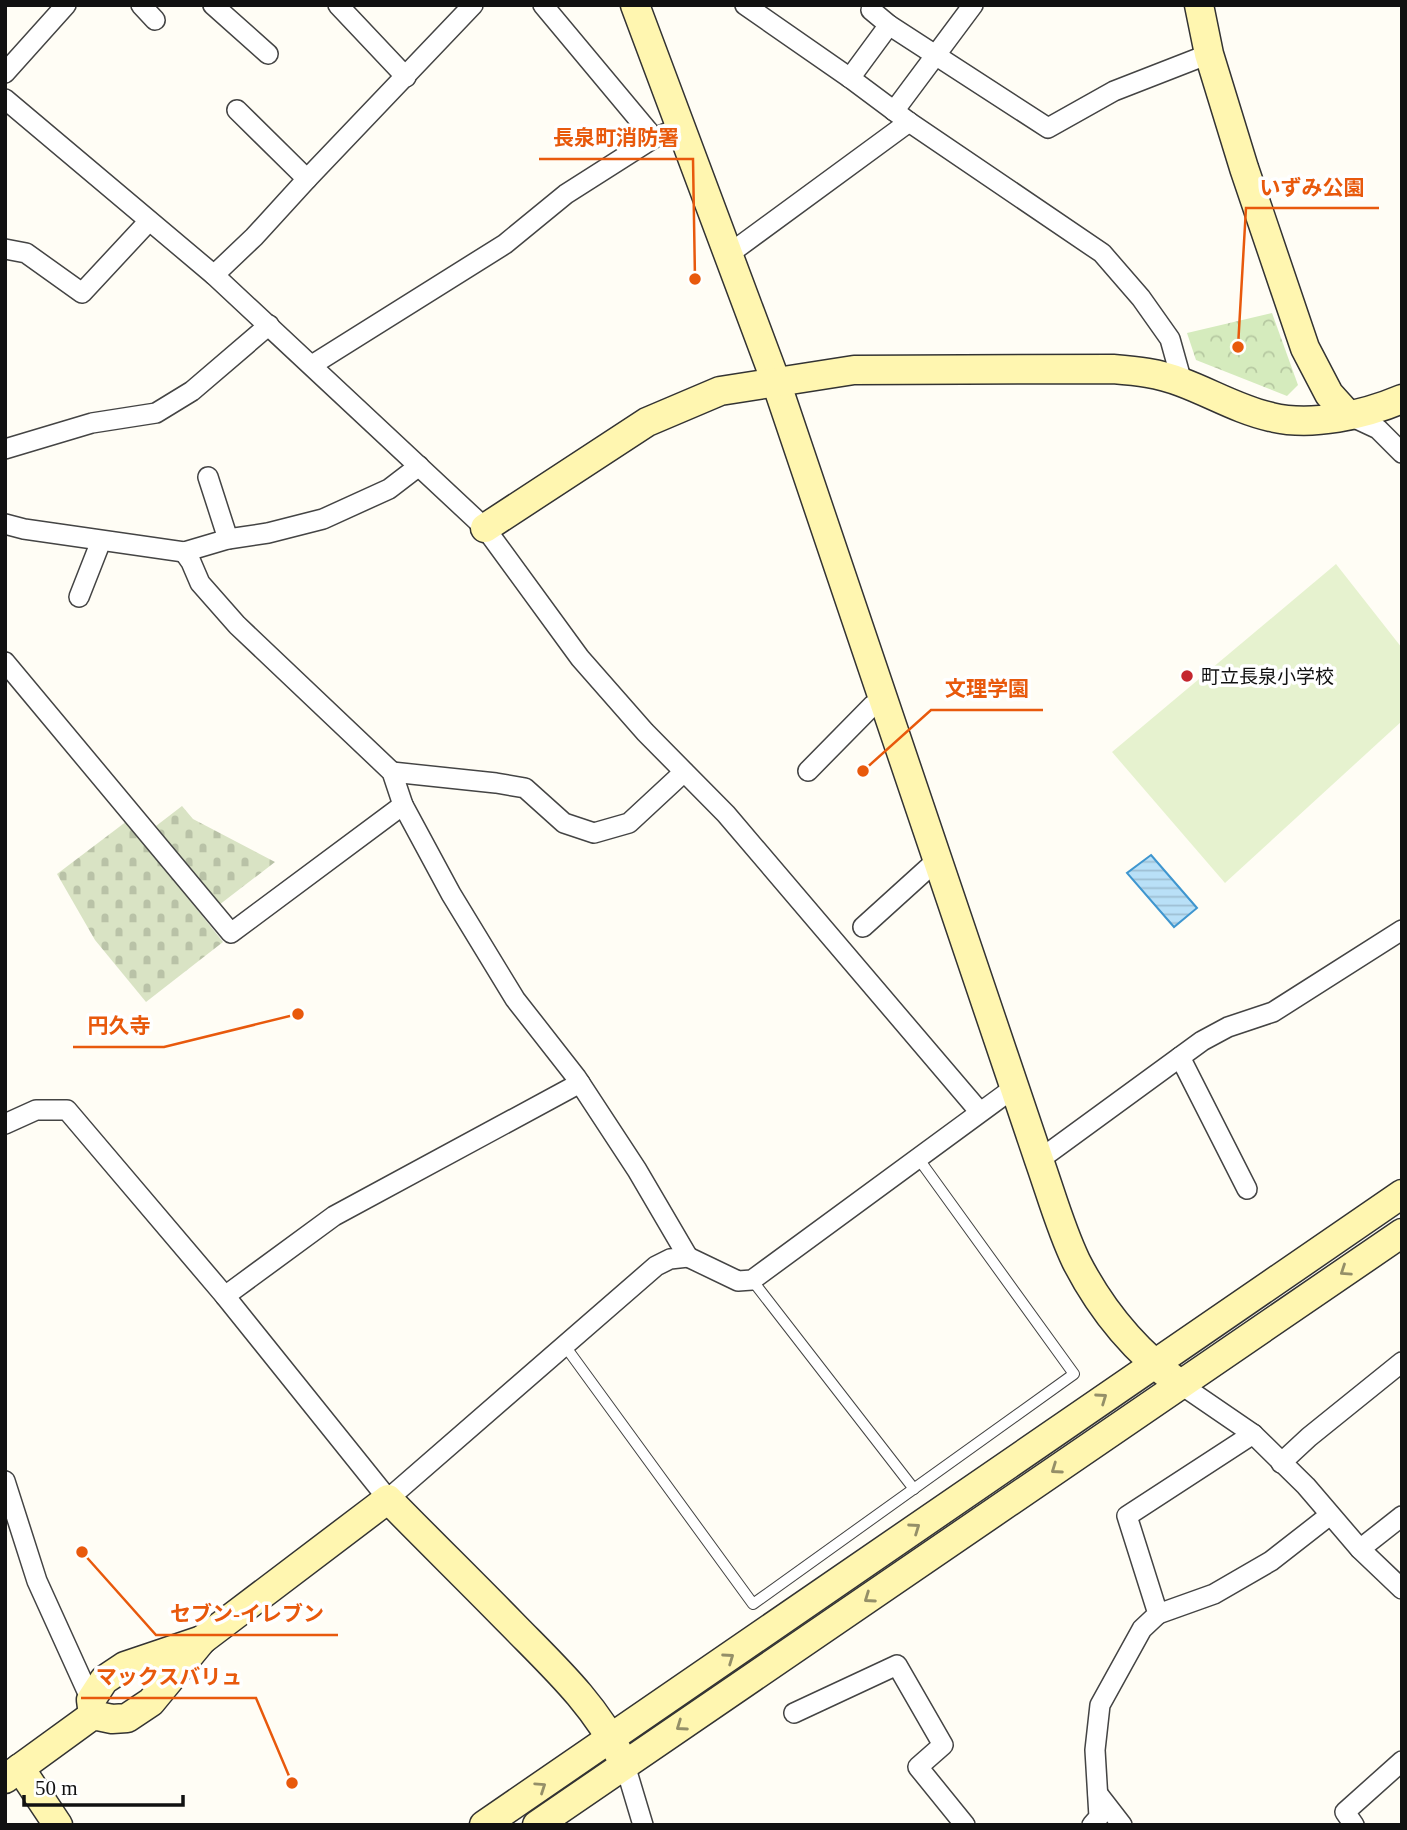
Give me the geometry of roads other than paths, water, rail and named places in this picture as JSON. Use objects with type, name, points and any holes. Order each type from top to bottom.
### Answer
[{"type":"street","points":[[5,73],[66,5]]},
{"type":"street","points":[[141,5],[155,20]]},
{"type":"street","points":[[213,5],[268,54]]},
{"type":"street","points":[[338,5],[406,78]]},
{"type":"street","points":[[214,275],[254,237],[473,5]]},
{"type":"street","points":[[543,5],[667,133]]},
{"type":"street","points":[[635,5],[667,133],[729,254],[776,382],[1038,1160],[1075,1259],[1098,1299],[1152,1364],[1253,1434],[1306,1486],[1360,1549],[1402,1589]]},
{"type":"street","points":[[745,5],[901,117],[1102,253],[1141,298],[1170,339],[1182,382]]},
{"type":"street","points":[[729,254],[901,117],[935,55],[973,5]]},
{"type":"street","points":[[1199,5],[1209,54],[1244,168],[1305,348],[1329,394],[1348,415],[1378,429],[1402,453]]},
{"type":"street","points":[[871,10],[889,25],[1048,128],[1114,91],[1209,54]]},
{"type":"street","points":[[850,78],[889,25]]},
{"type":"street","points":[[5,100],[64,147],[269,324],[485,528],[580,658],[645,732],[726,814],[979,1111]]},
{"type":"street","points":[[237,110],[307,178]]},
{"type":"street","points":[[312,365],[505,244],[566,194],[667,133]]},
{"type":"street","points":[[5,249],[26,253],[82,293],[149,221]]},
{"type":"street","points":[[5,449],[92,423],[156,413],[192,391],[269,324]]},
{"type":"street","points":[[485,528],[647,422],[720,391],[854,370],[1113,369],[1152,372],[1271,418],[1307,420],[1348,415],[1402,399]]},
{"type":"street","points":[[5,524],[184,552],[228,539],[268,533],[323,519],[389,489],[419,466]]},
{"type":"street","points":[[208,477],[228,539]]},
{"type":"street","points":[[79,597],[101,541]]},
{"type":"street","points":[[184,552],[200,583],[237,625],[392,772],[403,805],[451,894],[515,999],[580,1083],[637,1170],[688,1256],[738,1281],[752,1280],[1015,1087]]},
{"type":"street","points":[[5,662],[231,933],[403,805]]},
{"type":"street","points":[[808,771],[873,705]]},
{"type":"street","points":[[392,772],[525,788],[564,823],[594,833],[629,823],[684,772]]},
{"type":"street","points":[[863,927],[937,860]]},
{"type":"street","points":[[1038,1160],[1202,1041],[1228,1027],[1273,1012],[1402,930]]},
{"type":"street","points":[[1180,1057],[1247,1189]]},
{"type":"street","points":[[225,1296],[334,1216],[580,1083]]},
{"type":"street","points":[[5,1124],[36,1110],[67,1110],[225,1296],[388,1499],[561,1674],[590,1708],[612,1739],[625,1765],[643,1825]]},
{"type":"street","points":[[484,1825],[1402,1194]]},
{"type":"street","points":[[537,1825],[1402,1233]]},
{"type":"street","points":[[5,1481],[37,1581],[92,1708],[112,1719],[127,1718],[151,1702],[202,1640],[388,1499],[656,1266],[670,1259],[688,1256]]},
{"type":"street","points":[[1282,1463],[1309,1437],[1402,1362]]},
{"type":"street","points":[[1158,1614],[1127,1516],[1253,1434]]},
{"type":"street","points":[[1092,1825],[1099,1818],[1096,1750],[1100,1705],[1142,1629],[1158,1614],[1214,1594],[1271,1561],[1330,1515]]},
{"type":"street","points":[[1360,1549],[1402,1516]]},
{"type":"street","points":[[58,1825],[13,1774],[92,1708],[104,1680],[125,1666],[202,1640]]},
{"type":"street","points":[[794,1713],[897,1665],[943,1745],[918,1767],[965,1825]]},
{"type":"street","points":[[1354,1825],[1345,1812],[1402,1761]]},
{"type":"street","points":[[1098,1794],[1122,1825]]},
{"type":"lane","points":[[565,1346],[753,1604],[1074,1374],[918,1157]]},
{"type":"lane","points":[[752,1280],[914,1489]]},
{"type":"water","points":[[1151,855],[1197,908],[1174,927],[1127,873]]},
{"type":"place","name":"長泉町消防署","points":[[695,279]]},
{"type":"place","name":"いずみ公園","points":[[1238,347]]},
{"type":"place","name":"町立長泉小学校","points":[[1187,676]]},
{"type":"place","name":"文理学園","points":[[863,771]]},
{"type":"place","name":"円久寺","points":[[298,1014]]},
{"type":"place","name":"セブン-イレブン","points":[[82,1552]]},
{"type":"place","name":"マックスバリュ","points":[[292,1783]]}]
